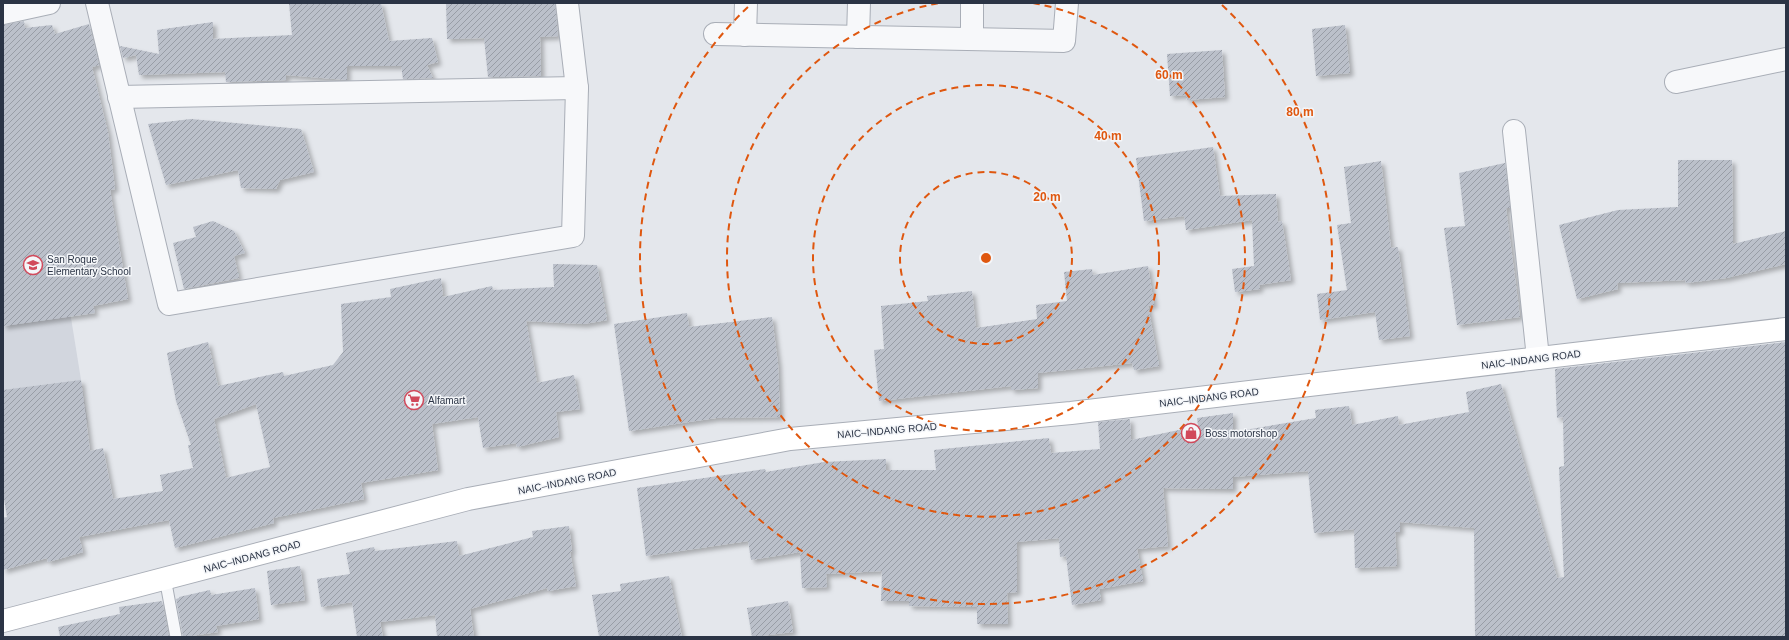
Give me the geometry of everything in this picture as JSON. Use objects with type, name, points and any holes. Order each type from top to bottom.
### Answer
[{"type":"main road","name":"NAIC–INDANG ROAD","points":[[3,620],[468,499],[790,439],[1071,413],[1786,329]]},
{"type":"street","points":[[3,13],[49,3]]},
{"type":"street","points":[[97,3],[169,304],[573,236],[577,88],[567,3]]},
{"type":"street","points":[[745,34],[746,3]]},
{"type":"street","points":[[858,37],[859,3]]},
{"type":"street","points":[[972,3],[972,39]]},
{"type":"street","points":[[715,34],[1064,41],[1067,3]]},
{"type":"street","points":[[1676,82],[1786,59]]},
{"type":"street","points":[[119,97],[577,88]]},
{"type":"street","points":[[1514,131],[1538,358]]},
{"type":"lane","points":[[165,578],[176,637]]},
{"type":"shaded area","name":"San Roque Elementary School","points":[[36,101],[88,423],[3,446],[3,107]]},
{"type":"building","points":[[289,3],[381,3],[389,41],[432,38],[438,62],[427,65],[433,78],[403,79],[401,66],[347,66],[347,80],[286,75],[286,80],[226,82],[225,72],[139,75],[136,55],[123,58],[120,46],[159,54],[157,30],[213,22],[213,39],[292,35]]},
{"type":"building","points":[[446,3],[555,3],[558,36],[540,37],[541,76],[488,77],[484,38],[447,39]]},
{"type":"building","points":[[24,21],[25,28],[52,25],[55,34],[89,24],[99,65],[92,67],[108,133],[115,189],[110,190],[128,299],[93,306],[95,313],[3,326],[3,25]]},
{"type":"building","points":[[1345,25],[1350,73],[1316,76],[1312,29]]},
{"type":"building","points":[[1222,50],[1225,97],[1187,100],[1186,95],[1170,96],[1167,54]]},
{"type":"building","points":[[191,119],[301,129],[314,172],[280,180],[276,189],[241,188],[238,170],[166,185],[148,124]]},
{"type":"building","points":[[1213,147],[1220,196],[1276,194],[1278,222],[1282,221],[1291,280],[1259,285],[1260,289],[1235,292],[1232,269],[1254,266],[1252,220],[1186,230],[1184,216],[1144,221],[1136,158]]},
{"type":"building","points":[[1678,160],[1732,160],[1733,244],[1786,231],[1786,264],[1726,278],[1686,283],[1685,280],[1617,283],[1618,289],[1577,299],[1559,225],[1618,210],[1678,207]]},
{"type":"building","points":[[1381,161],[1391,248],[1398,247],[1410,336],[1379,340],[1375,312],[1320,320],[1317,294],[1347,290],[1337,225],[1351,223],[1344,167]]},
{"type":"building","points":[[1505,163],[1510,208],[1506,208],[1520,317],[1457,325],[1444,228],[1465,226],[1459,173]]},
{"type":"building","points":[[213,221],[234,231],[245,253],[234,256],[239,278],[184,289],[173,243],[196,237],[193,227]]},
{"type":"building","points":[[553,264],[597,265],[607,320],[584,324],[526,321],[537,383],[574,375],[580,409],[556,412],[559,437],[517,447],[516,443],[483,448],[478,417],[432,424],[438,470],[361,483],[364,499],[273,518],[274,523],[175,548],[169,520],[79,537],[83,552],[48,562],[47,558],[3,570],[3,518],[7,517],[3,493],[3,390],[81,380],[90,451],[103,448],[113,499],[163,491],[160,475],[193,468],[188,445],[191,445],[176,401],[167,353],[208,342],[218,386],[283,372],[284,376],[333,365],[343,352],[341,304],[391,297],[390,289],[441,278],[443,297],[492,286],[493,290],[554,287]],"holes":[[[256,404],[270,467],[226,478],[214,419]]]},
{"type":"building","points":[[1148,266],[1154,305],[1148,306],[1159,366],[1134,370],[1132,363],[1038,373],[1038,388],[1011,390],[1011,386],[879,401],[874,350],[884,349],[881,306],[928,301],[927,296],[972,291],[976,328],[1037,319],[1036,305],[1067,301],[1064,272],[1092,269],[1093,275]]},
{"type":"building","points":[[687,313],[689,327],[772,317],[778,364],[780,417],[716,418],[629,431],[614,324]]},
{"type":"building","points":[[1786,342],[1786,637],[1475,637],[1474,528],[1400,522],[1400,532],[1395,532],[1397,566],[1355,568],[1354,529],[1314,533],[1308,471],[1233,477],[1233,489],[1163,488],[1168,546],[1137,549],[1143,581],[1099,589],[1101,600],[1072,605],[1066,556],[1060,557],[1059,538],[1017,542],[1017,592],[1007,593],[1008,624],[977,624],[977,607],[909,606],[909,601],[881,601],[882,571],[826,574],[827,587],[802,588],[800,552],[751,560],[748,541],[646,556],[637,488],[765,469],[766,472],[824,462],[886,459],[886,470],[936,470],[934,450],[1049,438],[1051,453],[1100,449],[1098,422],[1130,419],[1131,440],[1198,426],[1197,418],[1233,413],[1233,432],[1316,418],[1315,410],[1349,406],[1352,425],[1398,416],[1399,425],[1469,412],[1466,392],[1501,384],[1557,578],[1564,577],[1559,467],[1564,466],[1563,417],[1557,418],[1555,369]]},
{"type":"building","points":[[569,526],[572,551],[570,552],[576,586],[548,591],[547,588],[470,609],[474,637],[437,637],[435,615],[380,622],[383,637],[357,637],[352,602],[321,607],[317,579],[350,574],[346,553],[374,547],[375,551],[457,541],[459,556],[533,537],[532,531]]},
{"type":"building","points":[[300,566],[305,600],[271,605],[267,571]]},
{"type":"building","points":[[669,576],[682,637],[599,637],[592,595],[621,591],[620,584]]},
{"type":"building","points":[[255,588],[259,619],[216,626],[218,632],[183,637],[176,599],[210,590],[211,595]]},
{"type":"building","points":[[162,601],[169,637],[60,637],[58,627],[120,614],[119,607]]},
{"type":"building","points":[[788,601],[793,632],[752,637],[747,608]]},
{"type":"place","name":"San Roque Elementary School","points":[[33,265]]},
{"type":"place","name":"Alfamart","points":[[414,400]]},
{"type":"place","name":"Boss motorshop","points":[[1191,433]]}]
